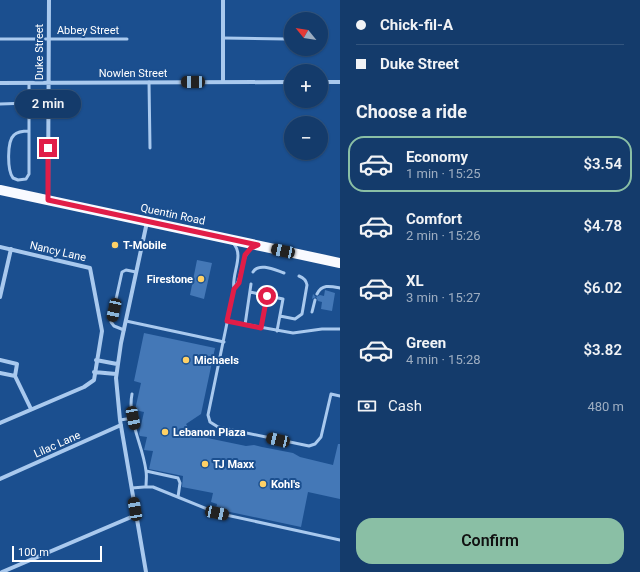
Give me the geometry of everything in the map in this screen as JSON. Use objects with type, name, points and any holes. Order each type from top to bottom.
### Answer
[{"type":"highway","name":"Quentin Road","points":[[0,190],[340,263]]},
{"type":"street","name":"Duke Street","points":[[48,200],[49,0]]},
{"type":"street","points":[[223,0],[223,82]]},
{"type":"street","name":"Nowlen Street","points":[[0,83],[284,82]]},
{"type":"street","points":[[328,82],[340,82]]},
{"type":"street","points":[[146,572],[120,420],[116,374],[147,221]]},
{"type":"street","name":"Nancy Lane","points":[[0,246],[90,268],[102,330],[96,360]]},
{"type":"street","points":[[0,297],[11,249]]},
{"type":"street","points":[[0,360],[17,364],[15,376],[31,410]]},
{"type":"street","points":[[0,423],[84,387],[94,380],[96,360],[117,364]]},
{"type":"street","points":[[94,372],[116,374]]},
{"type":"street","points":[[0,373],[15,376]]},
{"type":"street","name":"Lilac Lane","points":[[0,479],[121,425]]},
{"type":"street","points":[[2,572],[136,515]]},
{"type":"lane","points":[[223,38],[284,39]]},
{"type":"lane","name":"Abbey Street","points":[[0,39],[127,39]]},
{"type":"lane","points":[[149,82],[150,148]]},
{"type":"lane","points":[[29,83],[29,103],[29,131],[29,174],[26,179],[18,180],[13,178],[9,170],[10,142],[17,133],[21,131],[29,131]]},
{"type":"lane","points":[[0,104],[29,103]]},
{"type":"lane","points":[[226,238],[235,245],[238,251],[232,282],[234,289]]},
{"type":"lane","points":[[258,245],[251,248],[247,253],[239,283],[234,289],[208,415],[210,422],[215,426],[309,446],[315,444],[321,437],[331,394],[340,396]]},
{"type":"lane","points":[[253,272],[255,268],[258,267],[284,273]]},
{"type":"lane","points":[[124,330],[114,326],[111,322],[122,272],[126,270],[136,272]]},
{"type":"lane","points":[[280,316],[296,319],[302,314],[307,285],[303,277],[299,276]]},
{"type":"lane","points":[[245,325],[251,284]]},
{"type":"lane","points":[[317,294],[320,289],[326,286],[340,288]]},
{"type":"lane","points":[[250,292],[283,299],[277,331]]},
{"type":"lane","points":[[261,328],[267,296]]},
{"type":"lane","points":[[312,312],[315,300]]},
{"type":"lane","points":[[126,321],[224,342]]},
{"type":"lane","points":[[227,321],[277,331],[298,333],[322,329],[340,329]]},
{"type":"lane","points":[[132,394],[132,418],[146,471],[146,486]]},
{"type":"lane","points":[[120,420],[132,418]]},
{"type":"lane","points":[[146,471],[178,478],[180,483],[178,498]]},
{"type":"lane","points":[[132,488],[146,486],[217,513],[340,540]]},
{"type":"building","name":"Firestone","points":[[197,260],[212,263],[204,299],[190,295]]},
{"type":"building","points":[[325,290],[335,293],[332,311],[321,309],[322,302],[318,301],[316,297],[320,295],[324,296]]},
{"type":"building","name":"Lebanon Plaza","points":[[144,333],[215,348],[201,414],[186,424],[193,435],[246,446],[254,445],[293,453],[300,457],[333,465],[338,444],[340,444],[340,499],[308,492],[301,527],[216,509],[217,504],[211,502],[213,493],[182,487],[183,476],[149,469],[153,451],[144,450],[147,437],[140,436],[139,434],[144,412],[135,410],[141,383],[134,381]]},
{"type":"place","name":"T-Mobile","points":[[115,245]]},
{"type":"place","name":"Firestone","points":[[201,279]]},
{"type":"place","name":"Michaels","points":[[186,360]]},
{"type":"place","name":"Lebanon Plaza","points":[[165,432]]},
{"type":"place","name":"TJ Maxx","points":[[205,464]]},
{"type":"place","name":"Kohl's","points":[[263,484]]},
{"type":"route","points":[[48,148],[48,200],[258,245],[251,248],[245,255],[239,283],[234,289],[227,321],[261,328],[267,296]]}]
